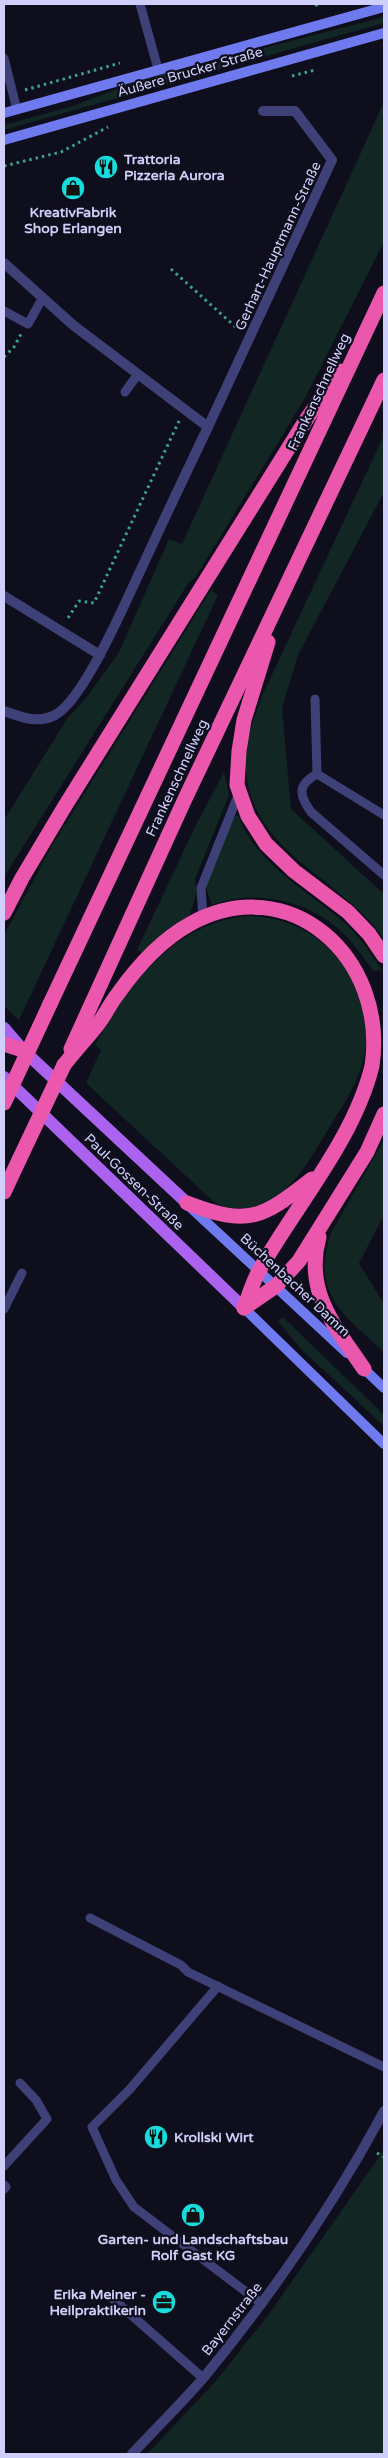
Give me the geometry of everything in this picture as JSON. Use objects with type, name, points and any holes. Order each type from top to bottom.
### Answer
[{"type":"highway","name":"Frankenschnellweg","points":[[4,1103],[384,293]]},
{"type":"highway","points":[[4,913],[22,878],[306,420],[363,336]]},
{"type":"highway","name":"Frankenschnellweg","points":[[4,1192],[184,801],[384,380]]},
{"type":"highway","points":[[283,592],[244,720],[239,751],[237,786],[248,816],[266,844],[294,871],[348,912],[369,934],[384,956]]},
{"type":"highway","points":[[4,900],[22,878]]},
{"type":"highway","points":[[64,1065],[99,1023],[134,972],[162,945],[203,918],[219,911],[246,908],[284,911],[306,918],[337,939],[358,968],[371,1000],[375,1033],[372,1066],[346,1128],[320,1174],[259,1270],[244,1308]]},
{"type":"highway","points":[[4,1044],[23,1050]]},
{"type":"highway","points":[[244,1308],[276,1286],[290,1272],[367,1152],[384,1114]]},
{"type":"highway","points":[[186,1203],[227,1216],[254,1215],[274,1207],[320,1174]]},
{"type":"highway","points":[[322,1224],[314,1262],[319,1295],[325,1312],[364,1369]]},
{"type":"main road","name":"Äußere Brucker Straße","points":[[4,113],[384,7]]},
{"type":"main road","name":"Äußere Brucker Straße","points":[[4,140],[384,32]]},
{"type":"main road","name":"Paul-Gossen-Straße","points":[[4,1028],[23,1050],[186,1203]]},
{"type":"main road","name":"Paul-Gossen-Straße","points":[[4,1077],[244,1308]]},
{"type":"main road","name":"Büchenbacher Damm","points":[[186,1203],[384,1388]]},
{"type":"main road","points":[[244,1308],[384,1444]]},
{"type":"street","name":"Gerhart-Hauptmann-Straße","points":[[4,711],[33,720],[56,715],[71,699],[100,656],[250,339],[332,160],[295,111],[263,111]]},
{"type":"street","points":[[4,262],[42,299],[208,427]]},
{"type":"street","points":[[4,596],[100,656]]},
{"type":"street","name":"Bayernstraße","points":[[132,2454],[203,2378],[262,2304],[331,2203],[384,2111]]},
{"type":"lane","points":[[140,4],[158,69]]},
{"type":"lane","points":[[4,58],[17,110]]},
{"type":"lane","points":[[4,311],[28,324],[42,299]]},
{"type":"lane","points":[[124,392],[138,374]]},
{"type":"lane","points":[[315,699],[317,774]]},
{"type":"lane","points":[[317,774],[384,815]]},
{"type":"lane","points":[[317,774],[307,780],[302,786],[303,801],[311,812],[384,875]]},
{"type":"lane","points":[[203,918],[201,888],[239,792]]},
{"type":"lane","points":[[4,1309],[22,1273]]},
{"type":"lane","points":[[90,1918],[218,1986],[384,2067]]},
{"type":"lane","points":[[218,1986],[130,2089],[92,2127],[116,2180],[134,2206],[262,2304]]},
{"type":"lane","points":[[4,2166],[47,2119],[36,2100],[20,2083]]},
{"type":"lane","points":[[4,2185],[6,2187],[4,2189]]},
{"type":"lane","points":[[113,2299],[203,2378]]},
{"type":"path","points":[[316,4],[318,10]]},
{"type":"path","points":[[287,77],[324,67]]},
{"type":"path","points":[[4,166],[61,152],[112,125]]},
{"type":"path","points":[[171,269],[250,339]]},
{"type":"path","points":[[4,357],[14,347],[28,324]]},
{"type":"path","points":[[59,631],[79,601],[94,603],[177,423],[187,411]]},
{"type":"green space","points":[[384,17],[384,23],[4,130],[4,125],[73,106],[140,80]]},
{"type":"green space","points":[[384,102],[384,242],[304,400],[195,578],[189,582],[4,877],[4,820],[67,719],[86,698],[119,652],[169,539],[182,544]]},
{"type":"green space","points":[[384,435],[384,492],[298,655],[282,708],[291,809],[384,894],[384,939],[363,914],[291,854],[266,826],[250,792],[246,773],[246,752],[250,730],[263,694]]},
{"type":"green space","points":[[211,590],[218,595],[19,1020],[4,1006],[4,935],[53,844]]},
{"type":"green space","points":[[224,772],[229,795],[195,879],[197,891],[190,915],[168,929],[142,953],[137,950],[195,827]]},
{"type":"green space","points":[[238,815],[246,833],[270,863],[347,925],[382,970],[373,971],[344,934],[316,913],[299,906],[264,898],[229,900],[212,905],[205,884],[232,818]]},
{"type":"green space","points":[[248,916],[273,919],[296,926],[316,938],[341,961],[354,979],[361,996],[365,1014],[366,1041],[362,1065],[353,1088],[304,1168],[274,1198],[261,1204],[237,1208],[225,1207],[214,1202],[86,1083],[101,1050],[95,1045],[108,1022],[139,979],[156,960],[176,943],[198,930],[222,921]]},
{"type":"green space","points":[[384,1140],[384,1215],[359,1263],[384,1304],[384,1352],[344,1314],[335,1302],[328,1288],[325,1272],[326,1254],[331,1233]]},
{"type":"green space","points":[[283,1317],[384,1415],[384,1426],[300,1348],[278,1321]]},
{"type":"green space","points":[[384,2150],[384,2454],[147,2454],[215,2382],[269,2314]]},
{"type":"place","name":"Trattoria Pizzeria Aurora","points":[[106,167]]},
{"type":"place","name":"KreativFabrik Shop Erlangen","points":[[73,188]]},
{"type":"place","name":"Krollski Wirt","points":[[156,2137]]},
{"type":"place","name":"Garten- und Landschaftsbau Rolf Gast KG","points":[[193,2215]]},
{"type":"place","name":"Erika Meiner - Heilpraktikerin","points":[[164,2302]]}]
